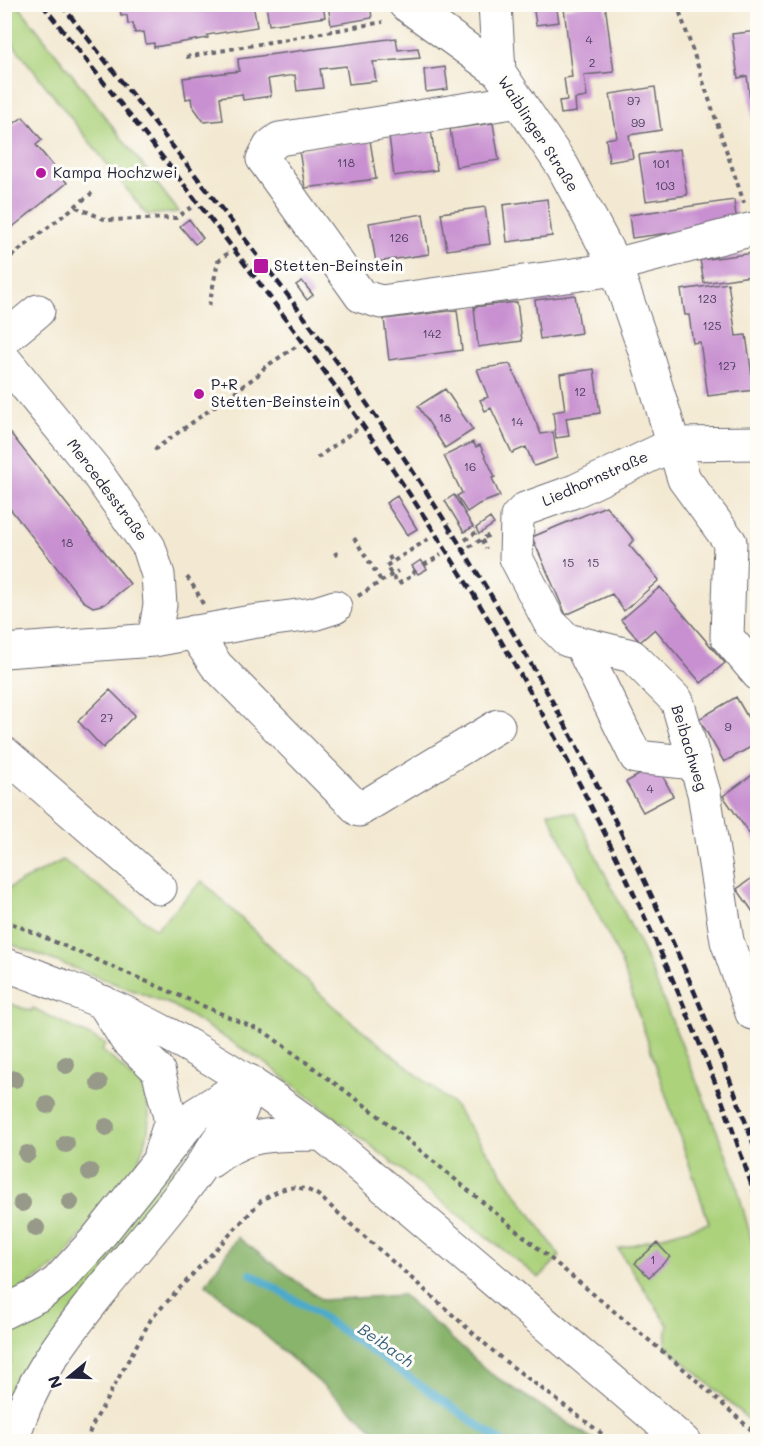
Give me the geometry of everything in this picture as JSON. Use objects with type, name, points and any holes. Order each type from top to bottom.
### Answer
[{"type":"main road","points":[[495,4],[499,72]]},
{"type":"main road","name":"Waiblinger Straße","points":[[412,10],[499,72],[563,167],[615,267],[647,357],[674,444]]},
{"type":"main road","points":[[519,101],[279,139],[270,146],[263,159],[361,296],[381,302],[615,267],[753,229]]},
{"type":"main road","points":[[4,339],[38,311]]},
{"type":"main road","name":"Mercedesstraße","points":[[4,359],[94,469],[149,547],[158,575],[160,605],[154,640]]},
{"type":"main road","name":"Liedhornstraße","points":[[518,517],[525,509],[575,491],[674,444],[758,443]]},
{"type":"main road","points":[[674,444],[684,479],[730,542],[728,637],[758,674]]},
{"type":"main road","name":"Beibachweg","points":[[518,517],[516,558],[550,623],[567,640],[632,656],[676,701],[704,793],[728,941],[752,1013],[758,1007]]},
{"type":"main road","points":[[4,651],[154,640],[251,622],[313,614],[335,607]]},
{"type":"main road","points":[[194,632],[216,665],[359,810],[498,726]]},
{"type":"main road","points":[[581,645],[636,757],[695,763]]},
{"type":"main road","points":[[4,753],[160,888]]},
{"type":"main road","points":[[4,965],[104,1002],[174,1036],[249,1081],[322,1134],[684,1442]]},
{"type":"main road","points":[[104,1002],[126,1039],[158,1070],[171,1121],[157,1162]]},
{"type":"main road","points":[[4,1312],[41,1294],[58,1281],[95,1241],[196,1114],[249,1081]]},
{"type":"main road","points":[[12,1442],[23,1407],[54,1353],[76,1322],[198,1172],[217,1142],[239,1114],[249,1081]]},
{"type":"main road","points":[[198,1172],[224,1151],[246,1139],[276,1135],[322,1134]]},
{"type":"path","points":[[677,4],[753,229]]},
{"type":"path","points":[[186,57],[412,10]]},
{"type":"path","points":[[4,262],[92,193]]},
{"type":"path","points":[[76,207],[106,220],[176,218],[192,207]]},
{"type":"path","points":[[209,306],[218,261],[228,253]]},
{"type":"path","points":[[154,450],[258,375],[265,367],[297,346]]},
{"type":"path","points":[[317,458],[357,429]]},
{"type":"path","points":[[465,540],[478,531]]},
{"type":"path","points":[[469,547],[487,536]]},
{"type":"path","points":[[354,538],[382,582]]},
{"type":"path","points":[[415,570],[412,576],[398,584],[386,566],[430,538]]},
{"type":"path","points":[[482,540],[486,549]]},
{"type":"path","points":[[335,552],[339,560]]},
{"type":"path","points":[[424,565],[441,555]]},
{"type":"path","points":[[389,556],[392,562]]},
{"type":"path","points":[[335,607],[364,593],[398,571]]},
{"type":"path","points":[[4,920],[266,1033],[383,1119],[686,1371],[758,1436]]},
{"type":"path","points":[[86,1442],[92,1426],[151,1319],[261,1201],[289,1187],[306,1188],[318,1195],[501,1358],[613,1442]]},
{"type":"green space","points":[[5,4],[18,5],[179,212],[147,215],[5,34]]},
{"type":"green space","points":[[548,812],[575,813],[645,955],[732,1168],[757,1260],[757,1427],[665,1345],[668,1325],[618,1249],[709,1223],[620,959]]},
{"type":"green space","points":[[63,860],[156,929],[202,881],[333,1006],[454,1105],[560,1256],[539,1278],[267,1064],[174,1006],[5,942],[5,890]]},
{"type":"green space","points":[[5,1002],[31,1011],[33,1008],[106,1044],[102,1051],[120,1065],[131,1078],[137,1074],[145,1092],[149,1114],[148,1133],[137,1165],[61,1262],[5,1300]]},
{"type":"green space","points":[[217,1116],[5,1424],[5,1373],[11,1362],[11,1350],[5,1346],[5,1325]]},
{"type":"green space","points":[[237,1237],[322,1300],[403,1295],[491,1374],[596,1441],[387,1441],[206,1284]]},
{"type":"building","points":[[115,4],[253,4],[257,27],[154,47],[154,43],[146,44],[144,32],[135,33],[133,23],[128,24],[127,15],[121,16],[120,8],[115,9]]},
{"type":"building","points":[[266,4],[323,4],[325,17],[269,25]]},
{"type":"building","points":[[328,4],[370,4],[372,18],[331,25]]},
{"type":"building","points":[[533,4],[556,4],[559,22],[536,25]]},
{"type":"building","points":[[605,4],[614,72],[584,75],[587,97],[575,99],[576,112],[561,114],[559,101],[567,100],[564,78],[572,77],[564,8]]},
{"type":"building","points":[[758,31],[758,122],[753,123],[747,76],[738,78],[732,34]]},
{"type":"building","points":[[396,38],[398,50],[418,48],[420,58],[373,62],[376,81],[349,84],[346,66],[320,69],[323,88],[297,91],[295,75],[268,79],[271,96],[243,100],[242,94],[220,97],[223,120],[204,122],[192,105],[191,98],[186,99],[183,78],[239,71],[238,59]]},
{"type":"building","points":[[445,67],[448,89],[426,92],[424,70]]},
{"type":"building","points":[[655,87],[661,130],[629,135],[633,158],[609,162],[606,139],[617,137],[610,94]]},
{"type":"building","points":[[23,117],[42,140],[36,145],[67,183],[4,234],[4,131]]},
{"type":"building","points":[[493,123],[499,160],[456,167],[450,129]]},
{"type":"building","points":[[431,130],[437,170],[394,176],[389,136]]},
{"type":"building","points":[[370,140],[376,179],[305,188],[299,150]]},
{"type":"building","points":[[680,149],[687,195],[646,201],[639,155]]},
{"type":"building","points":[[547,199],[552,236],[507,242],[503,205]]},
{"type":"building","points":[[734,200],[737,224],[632,238],[629,215]]},
{"type":"building","points":[[485,207],[490,244],[447,250],[441,213]]},
{"type":"building","points":[[423,214],[429,254],[376,262],[369,223]]},
{"type":"building","points":[[189,219],[203,238],[195,244],[180,226]]},
{"type":"building","points":[[754,253],[757,275],[704,283],[700,260]]},
{"type":"building","points":[[302,281],[313,295],[307,300],[296,285]]},
{"type":"building","points":[[728,283],[736,336],[746,335],[754,390],[708,396],[700,342],[693,343],[689,315],[685,315],[681,290]]},
{"type":"building","points":[[575,295],[581,333],[540,339],[535,300]]},
{"type":"building","points":[[517,302],[522,341],[478,347],[474,307]]},
{"type":"building","points":[[457,310],[462,350],[389,360],[384,319]]},
{"type":"building","points":[[510,364],[541,434],[553,432],[557,458],[534,466],[526,447],[512,453],[491,408],[485,411],[480,400],[488,397],[477,369]]},
{"type":"building","points":[[594,369],[600,413],[566,418],[569,436],[556,438],[553,412],[565,410],[560,374]]},
{"type":"building","points":[[445,389],[473,430],[445,448],[418,406]]},
{"type":"building","points":[[4,425],[130,584],[105,604],[93,607],[83,601],[4,501]]},
{"type":"building","points":[[473,442],[476,447],[480,445],[495,477],[492,478],[500,496],[479,504],[467,512],[457,496],[462,493],[444,456]]},
{"type":"building","points":[[454,495],[473,527],[464,532],[445,501]]},
{"type":"building","points":[[397,496],[417,529],[407,535],[386,503]]},
{"type":"building","points":[[606,506],[634,540],[629,545],[659,580],[624,611],[612,594],[566,615],[532,537]]},
{"type":"building","points":[[490,518],[494,524],[479,534],[476,528]]},
{"type":"building","points":[[421,560],[427,569],[418,574],[412,566]]},
{"type":"building","points":[[660,587],[725,663],[701,683],[655,629],[640,642],[621,620]]},
{"type":"building","points":[[110,690],[135,715],[103,748],[78,721]]},
{"type":"building","points":[[736,697],[758,735],[758,743],[724,762],[699,719]]},
{"type":"building","points":[[657,765],[673,796],[643,812],[626,782]]},
{"type":"building","points":[[758,771],[758,846],[723,796]]},
{"type":"building","points":[[755,876],[758,880],[758,919],[737,889]]},
{"type":"building","points":[[657,1243],[670,1257],[649,1277],[635,1263]]},
{"type":"waterway","name":"Beibach","points":[[251,1274],[315,1312],[502,1442]]},
{"type":"railway","points":[[42,4],[268,294],[375,443],[475,597],[545,719],[641,908],[723,1103],[758,1203]]},
{"type":"railway","points":[[61,4],[318,335],[398,449],[504,617],[554,704],[645,881],[724,1064],[758,1157]]},
{"type":"place","name":"Kampa Hochzwei","points":[[41,173]]},
{"type":"place","name":"Stetten-Beinstein","points":[[261,266]]},
{"type":"place","name":"P+R Stetten-Beinstein","points":[[199,394]]}]
